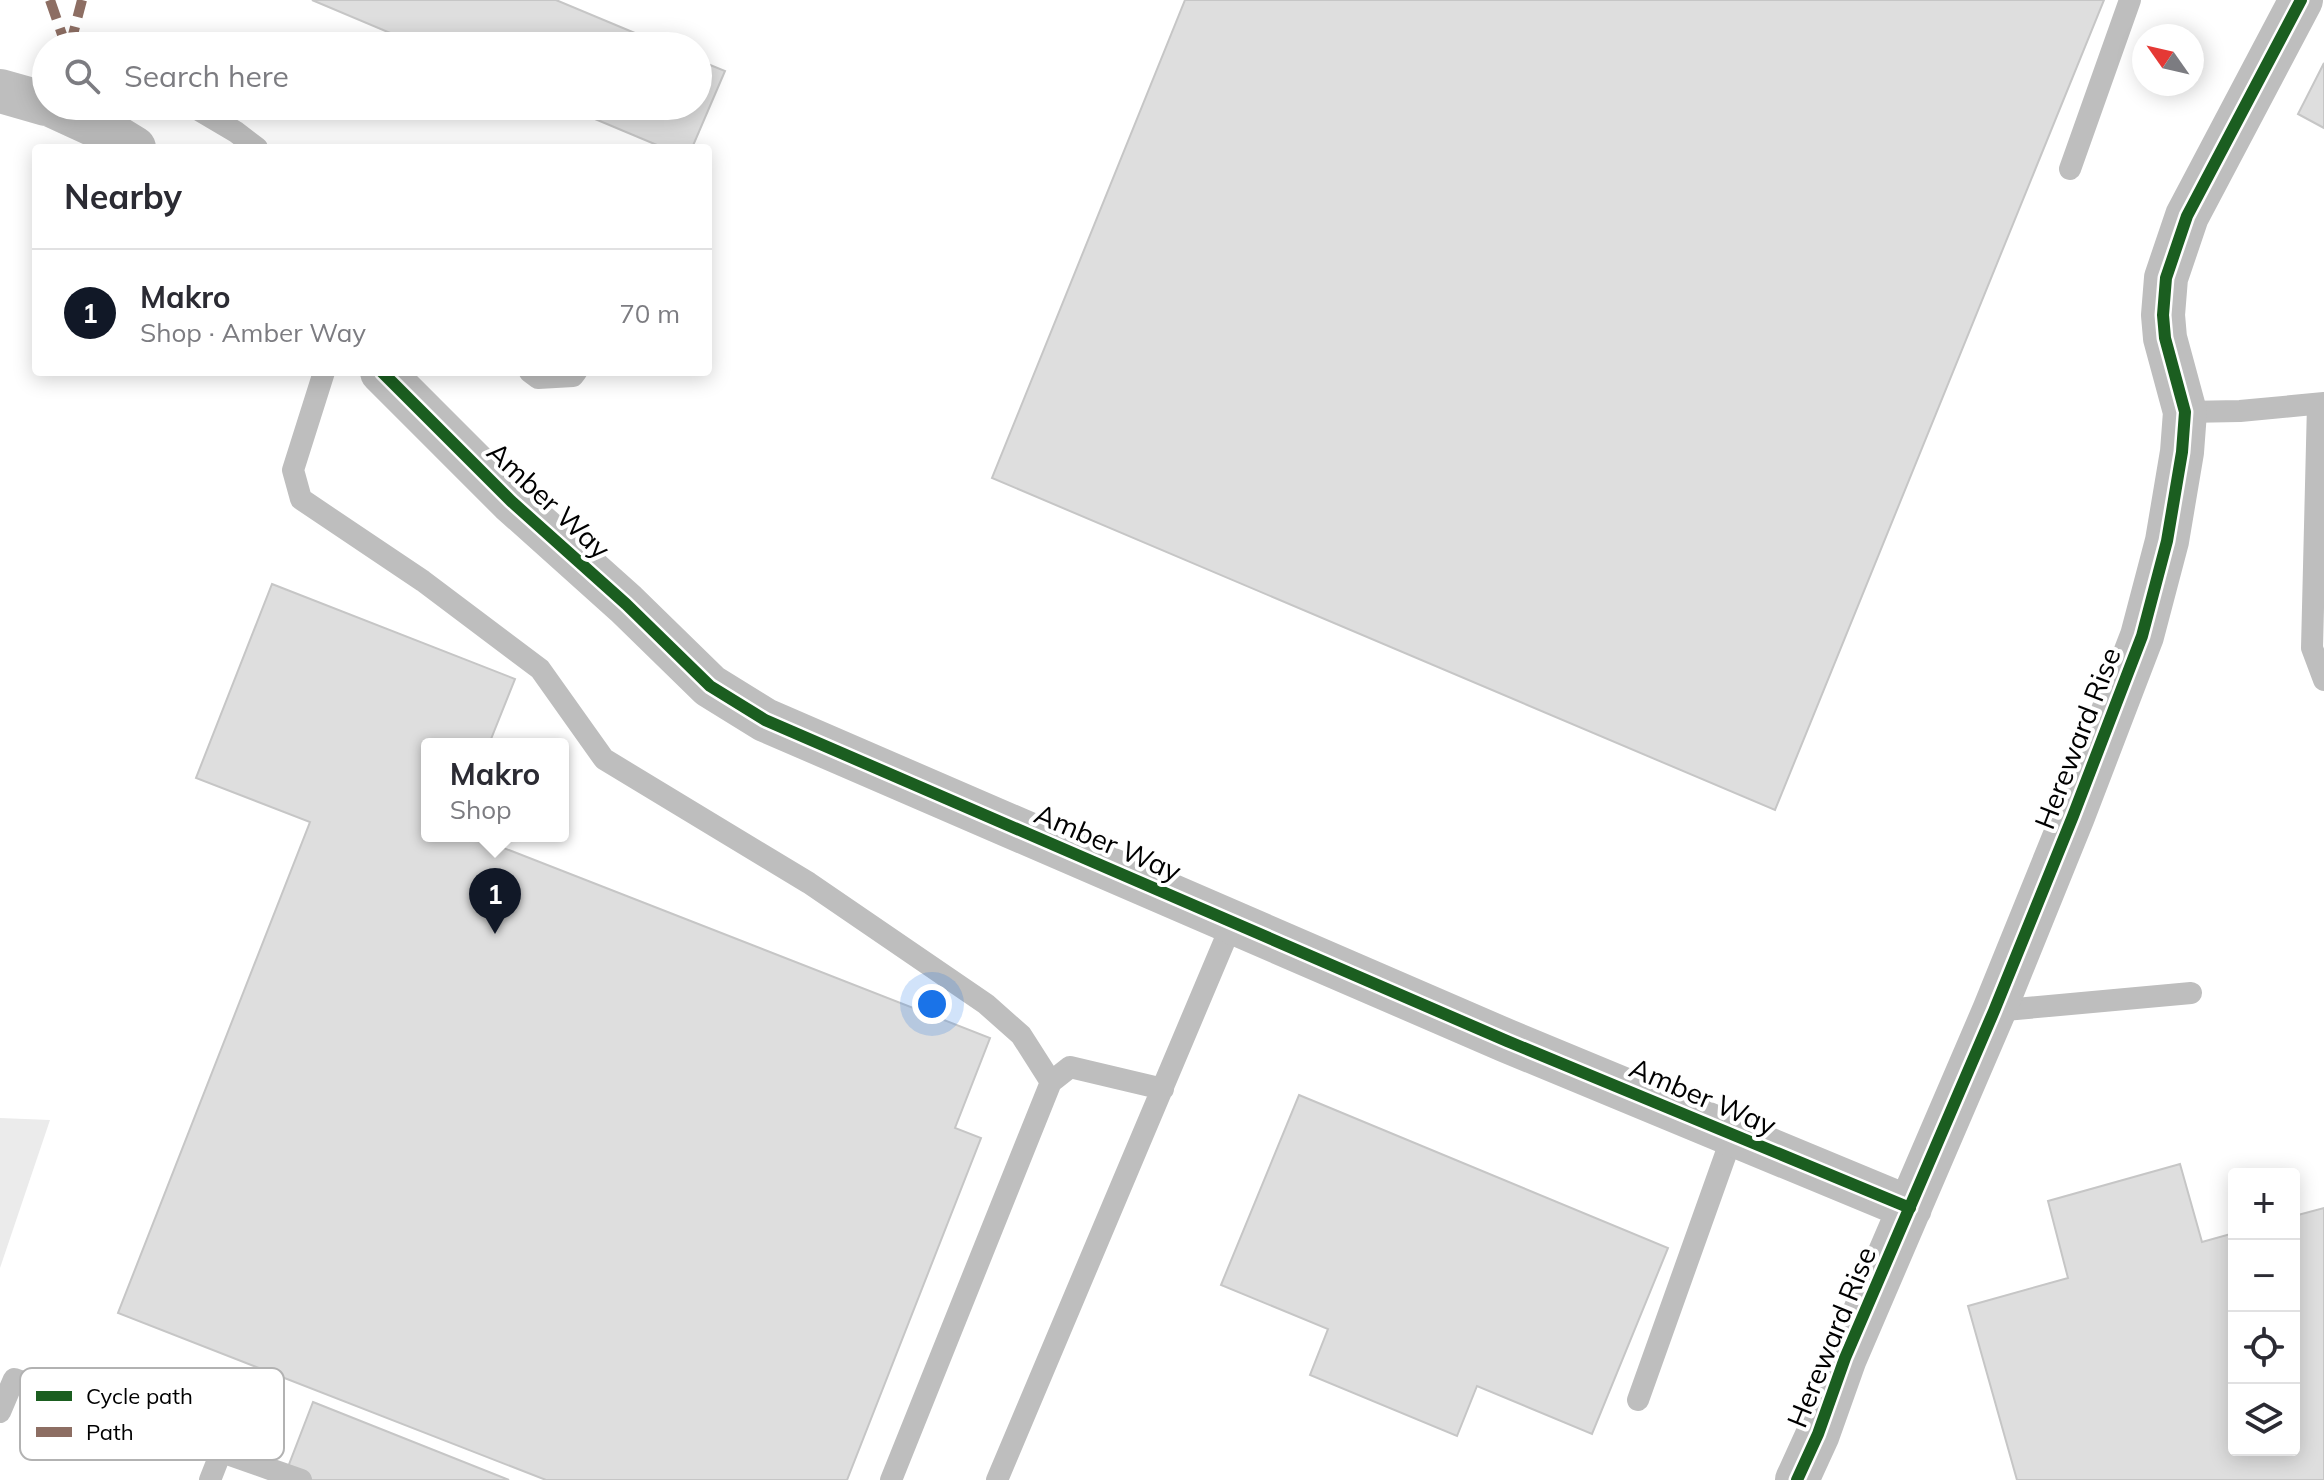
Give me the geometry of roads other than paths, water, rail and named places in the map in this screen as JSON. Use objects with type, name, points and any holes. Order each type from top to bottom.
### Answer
[{"type":"street","name":"Hereward Rise","points":[[1797,1480],[1818,1434],[1845,1358],[1994,1011],[2142,636],[2167,541],[2182,452],[2185,412],[2165,338],[2166,278],[2187,216],[2301,0]]},
{"type":"street","points":[[0,91],[32,100]]},
{"type":"street","points":[[93,120],[128,144]]},
{"type":"street","name":"Amber Way","points":[[386,376],[511,501],[626,604],[710,686],[765,720],[1507,1041],[1910,1208]]},
{"type":"lane","points":[[2070,169],[2130,0]]},
{"type":"lane","points":[[216,120],[252,144]]},
{"type":"lane","points":[[323,376],[293,470],[301,499],[423,581],[540,669],[604,759],[809,883],[986,1004],[1021,1035],[1051,1082]]},
{"type":"lane","points":[[535,376],[573,376]]},
{"type":"lane","points":[[2185,412],[2321,404],[2312,648],[2324,680]]},
{"type":"lane","points":[[997,1480],[1233,921]]},
{"type":"lane","points":[[1994,1011],[2191,993]]},
{"type":"lane","points":[[891,1480],[1051,1082],[1070,1067],[1163,1089]]},
{"type":"lane","points":[[1638,1400],[1733,1134]]},
{"type":"lane","points":[[0,1412],[14,1379],[20,1381]]},
{"type":"lane","points":[[210,1480],[218,1460]]},
{"type":"lane","points":[[244,1460],[301,1480]]},
{"type":"place","name":"Makro","points":[[495,934]]}]
